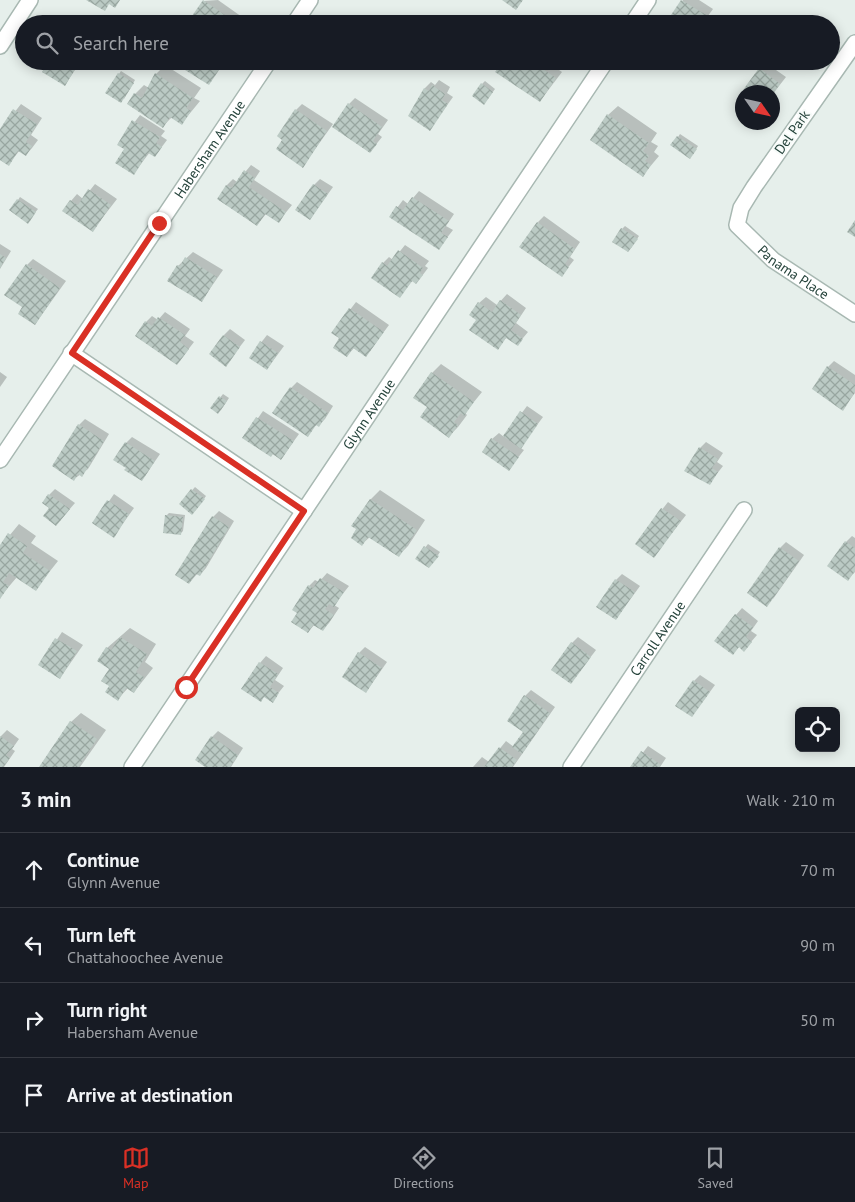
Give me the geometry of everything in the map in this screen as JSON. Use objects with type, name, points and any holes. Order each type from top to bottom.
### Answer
[{"type":"street","points":[[20,15],[30,0]]},
{"type":"street","points":[[300,15],[310,0]]},
{"type":"street","points":[[638,15],[648,0]]},
{"type":"street","points":[[0,46],[15,23]]},
{"type":"street","name":"Del Park","points":[[840,65],[855,43]]},
{"type":"street","name":"Habersham Avenue","points":[[0,460],[263,70]]},
{"type":"street","name":"Glynn Avenue","points":[[132,767],[600,70]]},
{"type":"street","name":"Del Park","points":[[737,225],[741,208],[836,70]]},
{"type":"street","name":"Panama Place","points":[[737,225],[774,260],[855,314]]},
{"type":"street","points":[[72,353],[304,511]]},
{"type":"street","name":"Carroll Avenue","points":[[570,767],[744,510]]},
{"type":"building","points":[[86,0],[120,0],[115,8],[109,4],[105,11]]},
{"type":"building","points":[[203,0],[225,15],[193,15]]},
{"type":"building","points":[[502,0],[523,0],[516,10]]},
{"type":"building","points":[[681,0],[706,15],[671,15]]},
{"type":"building","points":[[43,70],[75,70],[65,86],[42,72]]},
{"type":"building","points":[[185,70],[219,70],[209,85]]},
{"type":"building","points":[[496,70],[544,70],[556,78],[540,102],[495,72]]},
{"type":"building","points":[[758,70],[762,70],[780,84],[747,85]]},
{"type":"building","points":[[118,73],[134,83],[121,103],[105,93]]},
{"type":"building","points":[[155,73],[193,98],[186,108],[191,111],[182,125],[170,117],[163,128],[127,104],[134,93],[142,98]]},
{"type":"building","points":[[481,83],[493,92],[484,105],[472,96]]},
{"type":"building","points":[[432,85],[445,94],[442,100],[448,104],[430,131],[408,116],[424,88],[429,91]]},
{"type":"building","points":[[348,103],[382,127],[373,141],[377,144],[370,153],[332,127]]},
{"type":"building","points":[[13,109],[37,124],[26,142],[32,146],[26,156],[18,151],[9,166],[0,160],[0,129]]},
{"type":"building","points":[[295,109],[327,131],[303,168],[276,149],[282,140],[277,136]]},
{"type":"building","points":[[607,114],[649,143],[643,151],[649,156],[645,161],[651,165],[643,177],[590,140]]},
{"type":"building","points":[[132,120],[160,137],[156,143],[162,147],[155,157],[148,153],[134,175],[115,163],[124,149],[117,145]]},
{"type":"building","points":[[677,136],[697,149],[690,159],[670,145]]},
{"type":"building","points":[[244,170],[255,178],[249,187],[286,212],[279,223],[265,214],[257,226],[217,199],[226,185],[232,188]]},
{"type":"building","points":[[313,184],[328,194],[310,220],[295,210]]},
{"type":"building","points":[[88,189],[111,205],[93,232],[62,211],[70,200],[78,205]]},
{"type":"building","points":[[412,197],[449,221],[441,233],[448,237],[439,250],[389,217],[396,206],[403,210]]},
{"type":"building","points":[[17,199],[36,212],[28,224],[9,210]]},
{"type":"building","points":[[855,220],[855,237],[847,232]]},
{"type":"building","points":[[537,222],[575,249],[565,264],[569,267],[562,277],[519,247]]},
{"type":"building","points":[[621,228],[638,239],[628,252],[612,242]]},
{"type":"building","points":[[398,250],[423,268],[420,273],[423,275],[416,284],[412,281],[400,298],[371,278],[382,262],[387,266]]},
{"type":"building","points":[[0,254],[6,258],[0,268]]},
{"type":"building","points":[[185,257],[217,277],[202,302],[167,281],[177,265],[180,266]]},
{"type":"building","points":[[26,264],[60,288],[35,325],[18,314],[22,307],[4,295]]},
{"type":"building","points":[[500,300],[521,315],[511,330],[523,339],[518,346],[506,338],[498,350],[469,330],[476,320],[469,315],[478,302],[492,312]]},
{"type":"building","points":[[349,308],[384,332],[366,357],[353,348],[347,357],[333,348],[339,338],[331,333]]},
{"type":"building","points":[[158,317],[185,335],[180,342],[189,349],[177,365],[135,336],[145,321],[152,326]]},
{"type":"building","points":[[223,335],[240,347],[226,367],[209,354]]},
{"type":"building","points":[[260,341],[278,353],[267,370],[249,358]]},
{"type":"building","points":[[827,366],[855,385],[855,392],[843,411],[812,389]]},
{"type":"building","points":[[431,372],[474,402],[464,416],[461,413],[454,422],[458,425],[449,438],[420,417],[427,407],[413,398]]},
{"type":"building","points":[[290,387],[328,413],[319,427],[316,425],[308,437],[272,413]]},
{"type":"building","points":[[219,396],[227,401],[218,414],[210,408]]},
{"type":"building","points":[[520,411],[538,424],[521,449],[503,436]]},
{"type":"building","points":[[256,417],[294,441],[281,460],[273,454],[271,457],[242,438]]},
{"type":"building","points":[[78,424],[104,441],[82,477],[78,474],[74,481],[52,466]]},
{"type":"building","points":[[491,438],[519,457],[509,471],[482,452]]},
{"type":"building","points":[[125,442],[155,461],[142,481],[124,470],[126,468],[113,460]]},
{"type":"building","points":[[699,447],[718,459],[712,468],[718,472],[710,485],[684,471]]},
{"type":"building","points":[[191,489],[205,499],[192,515],[179,504]]},
{"type":"building","points":[[48,494],[70,509],[56,526],[43,516],[49,508],[42,503]]},
{"type":"building","points":[[370,499],[417,530],[399,557],[368,537],[362,546],[351,538],[356,529],[351,526]]},
{"type":"building","points":[[107,500],[129,514],[114,538],[92,523]]},
{"type":"building","points":[[661,508],[681,521],[654,558],[635,544]]},
{"type":"building","points":[[165,515],[183,517],[181,535],[163,533]]},
{"type":"building","points":[[212,516],[229,527],[200,576],[196,574],[189,584],[175,575]]},
{"type":"building","points":[[8,533],[27,546],[23,553],[50,571],[36,591],[9,573],[3,582],[9,586],[0,599],[0,545]]},
{"type":"building","points":[[845,541],[855,548],[855,571],[848,581],[827,566]]},
{"type":"building","points":[[424,546],[439,556],[429,568],[415,559]]},
{"type":"building","points":[[779,547],[799,561],[767,607],[747,593]]},
{"type":"building","points":[[320,578],[344,592],[334,607],[329,604],[325,609],[334,615],[323,631],[313,625],[308,633],[291,622],[297,613],[292,610],[308,585],[313,588]]},
{"type":"building","points":[[615,579],[635,592],[616,620],[596,607]]},
{"type":"building","points":[[735,614],[753,627],[746,637],[752,642],[744,652],[739,647],[733,655],[714,641]]},
{"type":"building","points":[[120,637],[147,654],[136,672],[144,677],[134,693],[126,688],[118,701],[105,692],[109,686],[101,681],[109,669],[97,661],[106,647],[111,650]]},
{"type":"building","points":[[55,638],[77,651],[60,679],[38,665]]},
{"type":"building","points":[[571,642],[591,657],[571,684],[551,670]]},
{"type":"building","points":[[358,652],[382,668],[366,693],[342,677]]},
{"type":"building","points":[[259,662],[278,674],[270,687],[279,693],[273,703],[264,697],[261,702],[241,689]]},
{"type":"building","points":[[693,680],[710,692],[692,717],[675,706]]},
{"type":"building","points":[[524,695],[550,713],[522,754],[512,747],[523,732],[507,721]]},
{"type":"building","points":[[70,721],[97,739],[78,767],[39,767]]},
{"type":"building","points":[[0,736],[14,746],[6,755],[10,758],[3,767],[0,767]]},
{"type":"building","points":[[211,736],[238,755],[230,767],[205,767],[195,760]]},
{"type":"building","points":[[499,747],[517,760],[512,767],[484,767]]},
{"type":"building","points":[[641,751],[661,765],[659,767],[630,767]]},
{"type":"route","points":[[159,223],[72,353],[304,511],[186,687]]}]
